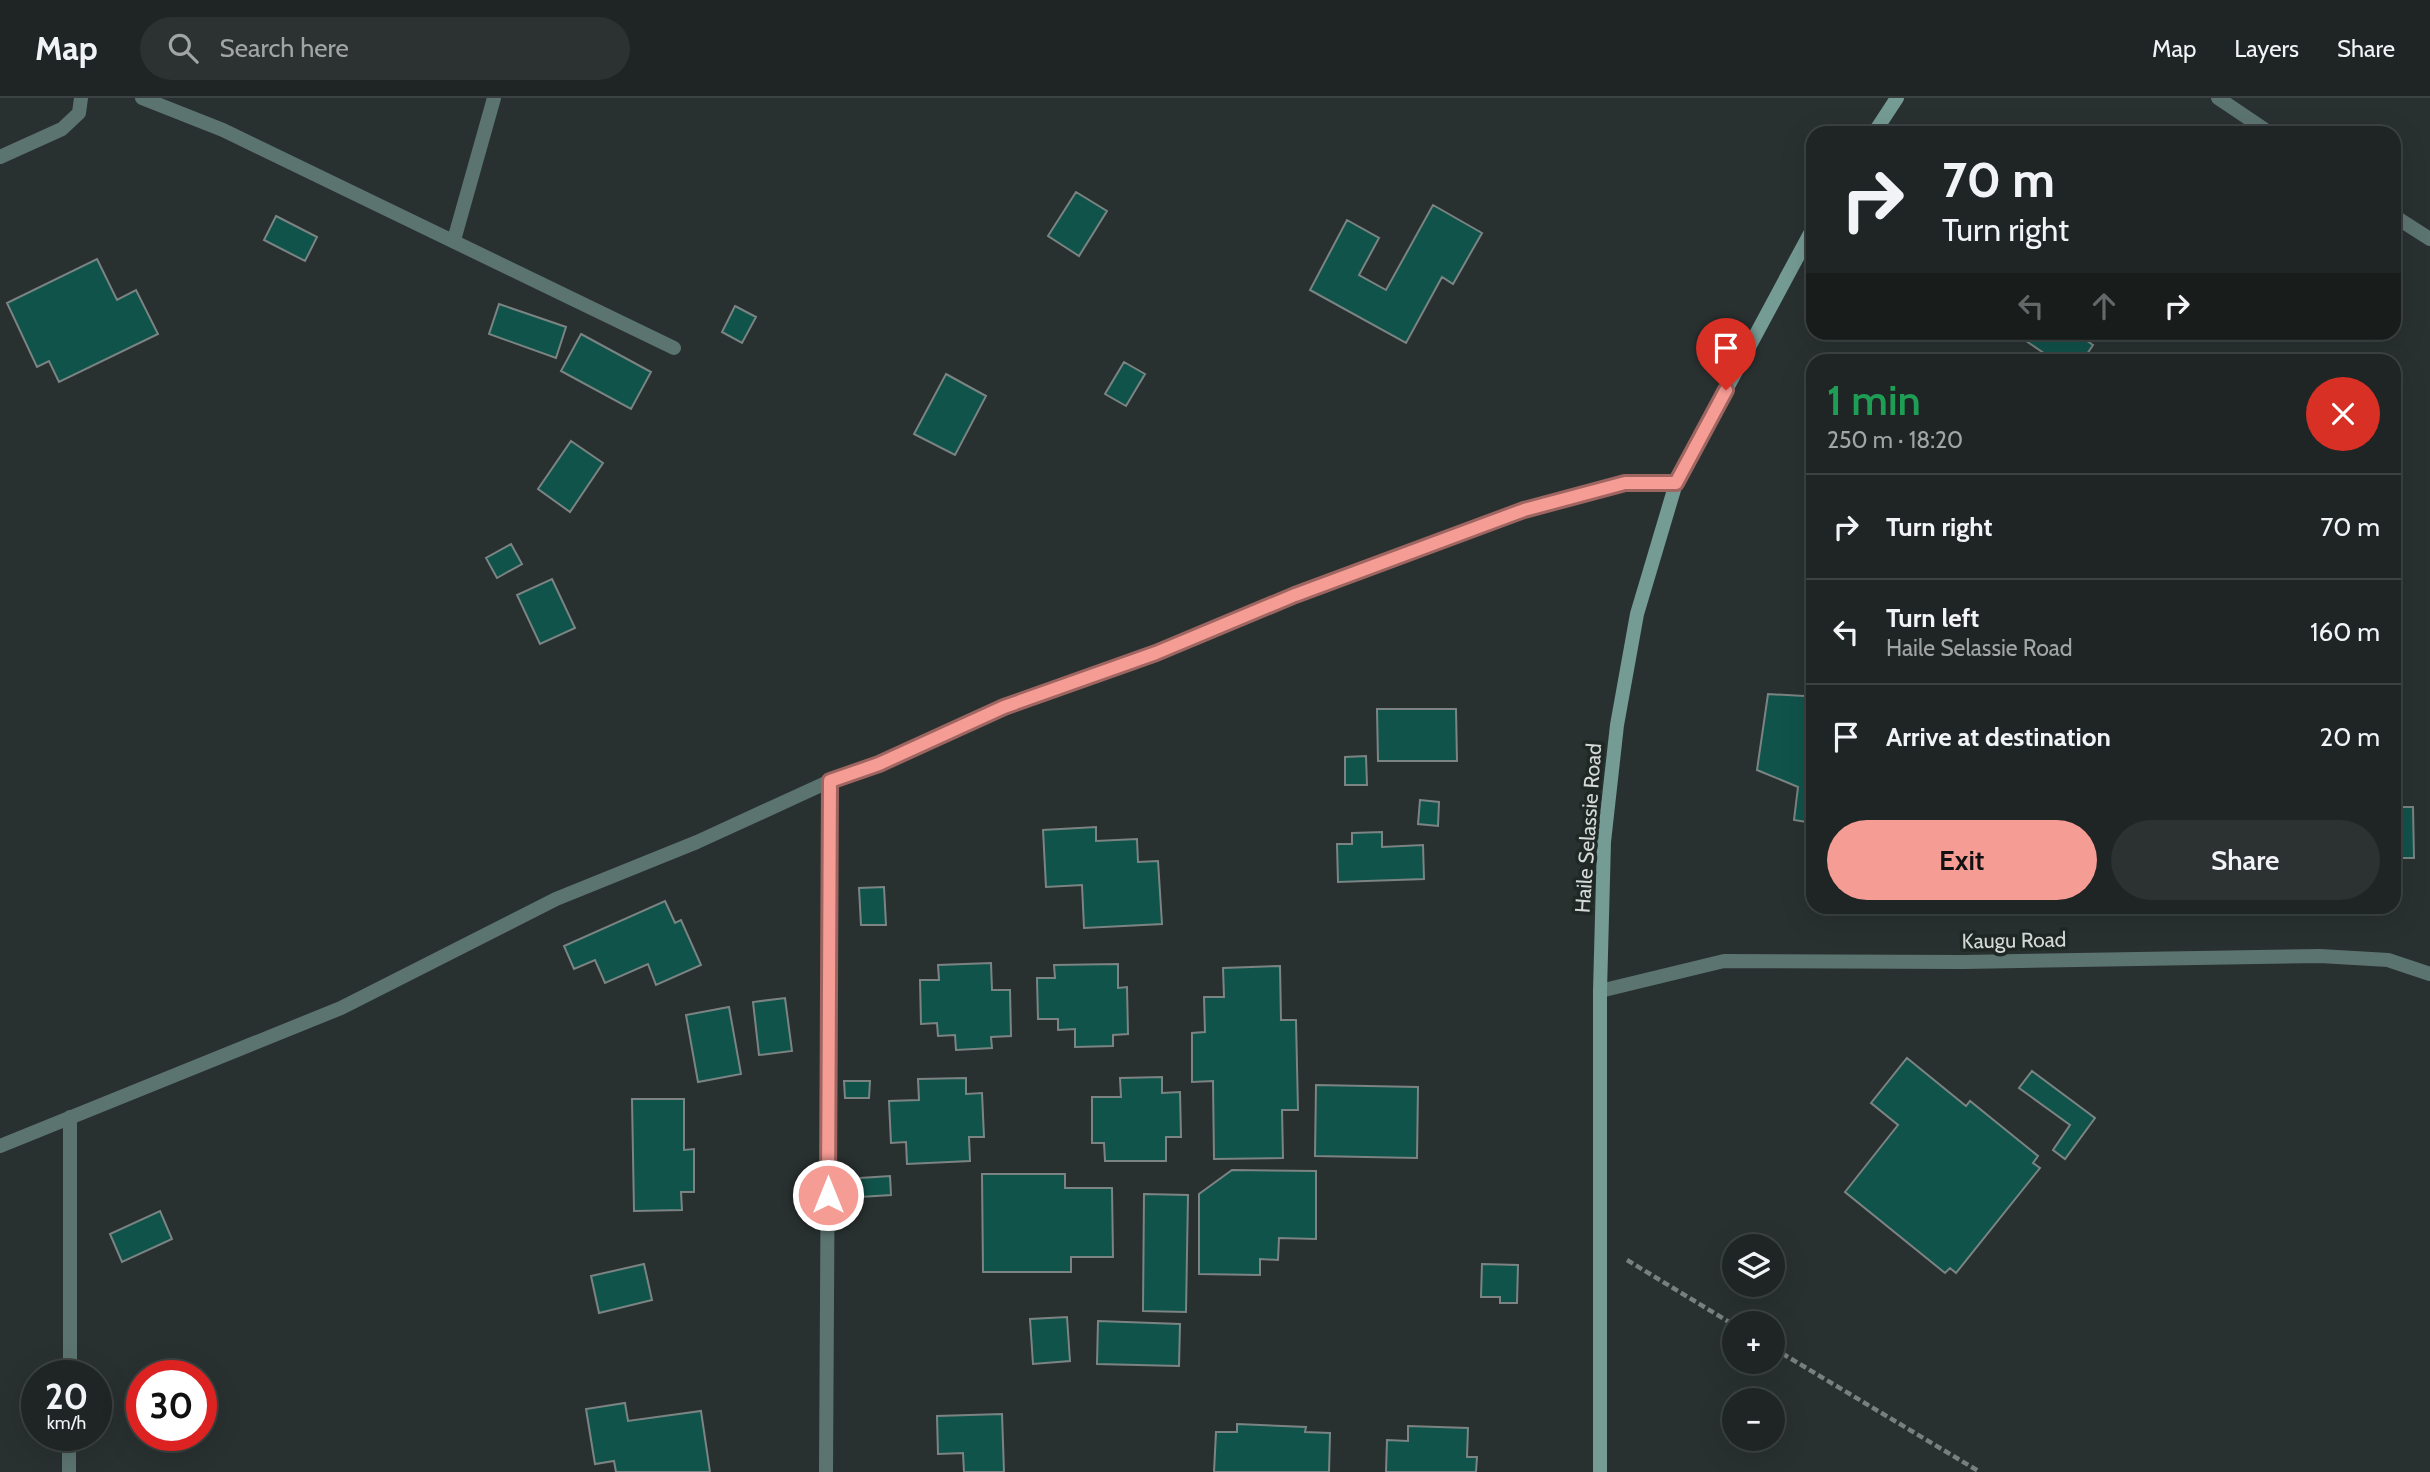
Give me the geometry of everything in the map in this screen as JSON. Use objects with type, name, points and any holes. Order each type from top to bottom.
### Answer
[{"type":"street","points":[[0,156],[62,129],[79,113],[81,98]]},
{"type":"street","points":[[142,98],[223,130],[674,348]]},
{"type":"street","points":[[454,240],[494,98]]},
{"type":"street","points":[[1879,126],[1897,98]]},
{"type":"street","points":[[2218,98],[2260,126]]},
{"type":"street","points":[[2401,220],[2430,239]]},
{"type":"street","name":"Haile Selassie Road","points":[[1600,1472],[1600,990],[1604,842],[1617,725],[1637,614],[1676,483],[1806,241]]},
{"type":"street","points":[[0,1146],[341,1008],[556,899],[697,842],[830,781],[879,764],[1004,707],[1156,653],[1295,595],[1524,510],[1625,483],[1676,483]]},
{"type":"street","points":[[826,1472],[830,781]]},
{"type":"street","name":"Kaugu Road","points":[[1600,990],[1724,961],[1964,962],[2320,956],[2388,960],[2430,974]]},
{"type":"street","points":[[70,1117],[70,1360]]},
{"type":"street","points":[[69,1451],[69,1472]]},
{"type":"path","points":[[1600,1244],[1722,1318]]},
{"type":"path","points":[[1785,1355],[1980,1472]]},
{"type":"building","points":[[1076,192],[1107,211],[1079,256],[1048,236]]},
{"type":"building","points":[[1433,205],[1482,233],[1453,284],[1442,277],[1406,343],[1310,290],[1347,220],[1379,238],[1359,275],[1386,290]]},
{"type":"building","points":[[276,216],[317,237],[305,261],[264,240]]},
{"type":"building","points":[[97,259],[117,300],[136,290],[158,334],[59,382],[49,361],[37,367],[7,303]]},
{"type":"building","points":[[499,304],[566,327],[556,358],[489,334]]},
{"type":"building","points":[[735,306],[756,317],[742,343],[722,332]]},
{"type":"building","points":[[581,334],[651,372],[631,409],[561,371]]},
{"type":"building","points":[[2025,340],[2086,340],[2093,345],[2087,354],[2045,354]]},
{"type":"building","points":[[1124,362],[1145,374],[1126,406],[1105,394]]},
{"type":"building","points":[[946,374],[986,396],[955,455],[914,434]]},
{"type":"building","points":[[571,441],[603,463],[570,512],[538,489]]},
{"type":"building","points":[[511,544],[522,564],[497,578],[486,558]]},
{"type":"building","points":[[552,579],[575,628],[540,644],[517,595]]},
{"type":"building","points":[[1768,694],[1804,696],[1806,694],[1806,822],[1794,820],[1798,787],[1757,770]]},
{"type":"building","points":[[1377,709],[1456,709],[1457,761],[1378,761]]},
{"type":"building","points":[[1366,756],[1367,785],[1345,785],[1345,757]]},
{"type":"building","points":[[1420,800],[1439,802],[1438,826],[1418,824]]},
{"type":"building","points":[[2401,807],[2413,807],[2414,858],[2401,858]]},
{"type":"building","points":[[1096,827],[1096,841],[1137,839],[1138,862],[1158,861],[1162,924],[1084,928],[1082,885],[1046,887],[1043,830]]},
{"type":"building","points":[[1382,832],[1382,847],[1423,845],[1424,879],[1338,882],[1337,844],[1352,844],[1352,833]]},
{"type":"building","points":[[884,887],[886,925],[861,925],[859,888]]},
{"type":"building","points":[[665,901],[675,923],[681,920],[701,965],[656,985],[648,964],[605,983],[595,960],[574,969],[564,946]]},
{"type":"building","points":[[991,963],[992,990],[1010,990],[1011,1036],[991,1037],[992,1048],[956,1050],[955,1035],[938,1036],[937,1023],[921,1024],[920,980],[939,980],[938,965]]},
{"type":"building","points":[[1118,964],[1118,988],[1127,987],[1128,1034],[1113,1035],[1113,1046],[1075,1047],[1075,1029],[1058,1030],[1058,1019],[1038,1019],[1037,978],[1055,978],[1054,965]]},
{"type":"building","points":[[1280,966],[1281,1020],[1296,1020],[1298,1110],[1282,1110],[1283,1158],[1214,1159],[1213,1081],[1192,1082],[1192,1033],[1205,1032],[1204,997],[1224,997],[1223,968]]},
{"type":"building","points":[[785,998],[792,1051],[759,1055],[753,1002]]},
{"type":"building","points":[[729,1007],[741,1074],[698,1082],[686,1015]]},
{"type":"building","points":[[1907,1058],[1966,1106],[1970,1101],[2038,1156],[2033,1163],[2040,1168],[1956,1273],[1950,1268],[1945,1273],[1845,1192],[1898,1125],[1871,1103]]},
{"type":"building","points":[[2032,1071],[2095,1118],[2065,1159],[2053,1150],[2070,1125],[2019,1088]]},
{"type":"building","points":[[1162,1077],[1162,1093],[1180,1092],[1181,1137],[1166,1137],[1166,1161],[1105,1161],[1104,1143],[1092,1143],[1092,1097],[1121,1097],[1120,1078]]},
{"type":"building","points":[[966,1078],[966,1094],[982,1093],[984,1137],[969,1137],[970,1161],[907,1164],[906,1142],[891,1143],[889,1101],[919,1100],[918,1079]]},
{"type":"building","points":[[844,1081],[870,1081],[869,1098],[845,1098]]},
{"type":"building","points":[[1316,1085],[1418,1087],[1417,1158],[1315,1156]]},
{"type":"building","points":[[632,1099],[684,1099],[684,1150],[694,1149],[694,1192],[681,1192],[682,1210],[634,1211]]},
{"type":"building","points":[[1232,1170],[1316,1171],[1316,1239],[1279,1238],[1278,1260],[1260,1259],[1260,1275],[1199,1274],[1199,1194]]},
{"type":"building","points":[[982,1174],[1065,1174],[1065,1188],[1112,1188],[1113,1257],[1071,1257],[1071,1272],[983,1272]]},
{"type":"building","points":[[890,1176],[891,1195],[860,1197],[860,1178]]},
{"type":"building","points":[[1144,1194],[1188,1195],[1186,1312],[1143,1311]]},
{"type":"building","points":[[160,1211],[172,1239],[122,1262],[110,1234]]},
{"type":"building","points":[[644,1264],[652,1300],[599,1313],[591,1276]]},
{"type":"building","points":[[1482,1264],[1518,1265],[1517,1303],[1500,1303],[1500,1297],[1481,1297]]},
{"type":"building","points":[[1067,1317],[1070,1361],[1033,1364],[1030,1319]]},
{"type":"building","points":[[1098,1321],[1180,1324],[1179,1366],[1097,1364]]},
{"type":"building","points":[[625,1403],[628,1421],[701,1411],[710,1472],[616,1472],[614,1461],[595,1464],[586,1409]]},
{"type":"building","points":[[1002,1414],[1004,1472],[964,1472],[963,1453],[938,1454],[937,1416]]},
{"type":"building","points":[[1237,1424],[1306,1427],[1305,1432],[1330,1433],[1329,1472],[1214,1472],[1216,1432],[1237,1432]]},
{"type":"building","points":[[1408,1426],[1468,1428],[1467,1457],[1477,1457],[1476,1472],[1386,1472],[1387,1440],[1408,1441]]},
{"type":"route","points":[[828,1195],[830,781],[879,764],[1004,707],[1156,653],[1295,595],[1524,510],[1625,483],[1676,483],[1726,390]]}]
